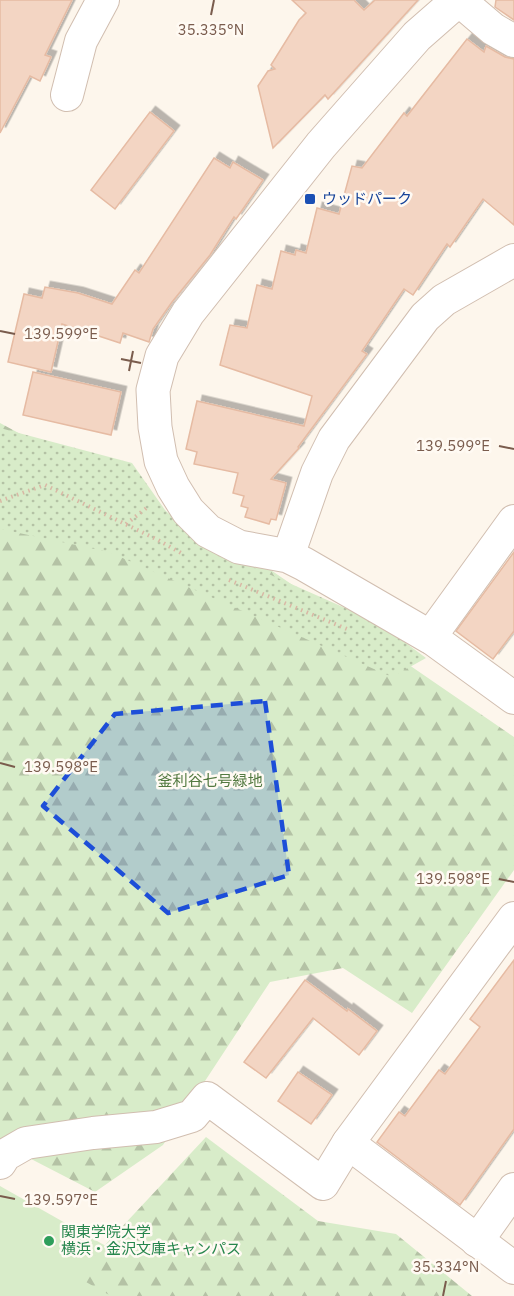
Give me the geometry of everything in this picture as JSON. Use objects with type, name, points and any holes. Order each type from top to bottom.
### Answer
[{"type":"street","points":[[67,95],[81,41],[103,0]]},
{"type":"street","points":[[510,685],[288,556],[239,547],[207,531],[188,511],[161,461],[155,427],[153,390],[162,356],[188,313],[321,145],[417,36],[458,0],[493,28],[514,41]]},
{"type":"street","points":[[288,556],[317,473],[334,439],[425,317],[444,300],[514,260]]},
{"type":"street","points":[[430,637],[514,521]]},
{"type":"street","points":[[0,1163],[5,1155],[26,1143],[156,1127],[192,1116],[207,1098],[323,1184],[348,1143],[514,918]]},
{"type":"street","points":[[348,1143],[514,1268]]},
{"type":"street","points":[[477,1241],[514,1189]]},
{"type":"path","points":[[0,501],[45,485],[158,540]]},
{"type":"highlighted area","points":[[265,701],[289,875],[168,913],[43,806],[115,714]]},
{"type":"green space","name":"釜利谷七号緑地","points":[[0,423],[262,564],[514,737],[514,870],[412,1013],[343,968],[270,982],[163,1145],[95,1192],[0,1145]]},
{"type":"green space","points":[[0,428],[132,463],[165,510],[199,543],[379,623],[426,658],[392,677],[109,552],[0,529]]},
{"type":"green space","points":[[206,1137],[318,1221],[396,1234],[472,1296],[111,1296],[86,1282],[91,1260]]},
{"type":"green space","name":"関東学院大学 横浜・金沢文庫キャンパス","points":[[0,1186],[194,1296],[0,1296]]},
{"type":"building","points":[[0,0],[72,0],[45,55],[51,57],[40,81],[30,76],[0,133]]},
{"type":"building","points":[[292,0],[354,0],[364,10],[375,0],[418,0],[328,99],[325,95],[273,148],[258,86],[268,71],[275,69],[271,65],[299,20],[306,13]]},
{"type":"building","points":[[496,0],[514,0],[514,20],[495,7]]},
{"type":"building","points":[[467,39],[484,52],[486,46],[505,57],[514,59],[514,225],[483,199],[450,247],[447,244],[413,295],[404,289],[362,351],[367,354],[299,448],[271,479],[286,483],[276,520],[271,519],[269,524],[245,517],[248,508],[241,506],[244,496],[233,493],[238,473],[194,464],[197,452],[186,449],[197,401],[304,426],[312,396],[220,365],[230,325],[247,328],[257,285],[272,289],[281,251],[295,255],[296,250],[306,253],[317,208],[339,214],[352,166],[362,168],[404,113],[407,116]]},
{"type":"building","points":[[150,112],[174,131],[115,209],[91,190]]},
{"type":"building","points":[[214,158],[230,168],[233,162],[263,180],[236,219],[234,217],[210,255],[153,329],[149,342],[123,333],[120,343],[62,324],[51,372],[8,362],[24,294],[42,298],[45,287],[78,293],[112,304],[135,270],[139,273]]},
{"type":"building","points":[[33,372],[121,392],[111,435],[23,415]]},
{"type":"building","points":[[514,552],[514,631],[493,659],[456,631]]},
{"type":"building","points":[[514,960],[514,1129],[460,1205],[377,1142],[399,1112],[405,1116],[439,1070],[445,1074],[480,1027],[470,1019]]},
{"type":"building","points":[[305,980],[377,1031],[359,1055],[313,1018],[266,1078],[244,1062]]},
{"type":"building","points":[[298,1072],[332,1095],[311,1124],[278,1101]]},
{"type":"place","name":"ウッドパーク","points":[[310,199]]},
{"type":"place","name":"関東学院大学 横浜・金沢文庫キャンパス","points":[[49,1241]]}]
